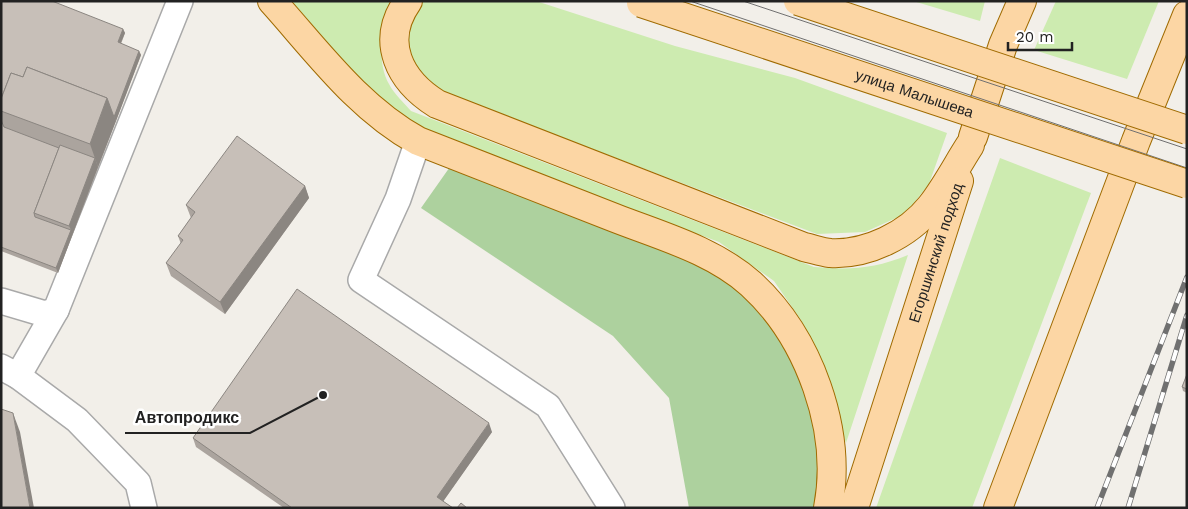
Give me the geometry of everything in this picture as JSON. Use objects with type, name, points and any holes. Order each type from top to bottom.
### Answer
[{"type":"main road","points":[[272,1],[367,105],[418,141],[704,253],[750,284],[792,335],[808,365],[826,422],[833,462],[828,508]]},
{"type":"main road","points":[[408,1],[395,36],[396,57],[410,83],[429,99],[457,114],[804,247],[830,253],[843,252],[860,250],[890,239],[930,207],[970,144]]},
{"type":"main road","points":[[798,1],[1187,130]]},
{"type":"main road","points":[[1003,45],[1002,29],[1007,1]]},
{"type":"main road","name":"Егоршинский подход","points":[[854,508],[970,144],[1003,45],[1022,1]]},
{"type":"main road","name":"улица Малышева","points":[[639,2],[1187,184]]},
{"type":"main road","points":[[998,508],[1187,15]]},
{"type":"lane","points":[[144,508],[138,483],[77,420],[10,371],[56,310],[128,111],[180,1]]},
{"type":"lane","points":[[418,141],[398,199],[361,280],[548,406],[612,508]]},
{"type":"lane","points":[[1,301],[45,314],[56,310]]},
{"type":"green space","points":[[292,1],[392,1],[383,31],[382,65],[391,88],[411,111],[814,267],[873,266],[908,255],[846,443],[821,361],[801,320],[774,281],[719,242],[412,127],[363,84]]},
{"type":"green space","points":[[422,1],[536,1],[675,46],[795,78],[947,133],[929,184],[905,214],[865,232],[817,234],[452,96],[439,89],[423,75],[411,55],[408,33],[410,22]]},
{"type":"green space","points":[[913,1],[985,1],[980,21]]},
{"type":"green space","points":[[1056,1],[1159,1],[1127,79],[1034,50]]},
{"type":"green space","points":[[1000,158],[1091,193],[972,508],[876,508]]},
{"type":"green space","points":[[452,164],[699,262],[741,292],[785,344],[805,390],[818,441],[821,469],[814,508],[689,508],[669,398],[613,336],[421,208]]},
{"type":"building","points":[[1,1],[52,1],[123,29],[118,42],[139,51],[114,117],[107,98],[27,67],[23,77],[11,73],[1,99]]},
{"type":"building","points":[[27,67],[107,98],[90,144],[1,111],[1,99],[11,73],[23,77]]},
{"type":"building","points":[[1,120],[4,127],[59,148],[34,213],[35,217],[71,230],[56,268],[1,247]]},
{"type":"building","points":[[237,136],[305,186],[220,302],[166,263],[183,240],[178,236],[195,212],[186,205]]},
{"type":"building","points":[[60,145],[95,158],[69,226],[34,213]]},
{"type":"building","points":[[297,289],[489,423],[437,497],[453,508],[292,508],[193,438]]},
{"type":"building","points":[[1187,374],[1187,389],[1182,387]]},
{"type":"building","points":[[1,409],[13,413],[30,508],[1,508]]},
{"type":"building","points":[[461,503],[467,508],[457,508]]},
{"type":"tram line","points":[[690,1],[1187,168]]},
{"type":"tram line","points":[[743,1],[1187,149]]},
{"type":"railway","points":[[1097,508],[1187,277]]},
{"type":"railway","points":[[1128,508],[1187,315]]},
{"type":"place","name":"Автопродикс","points":[[323,395]]}]
